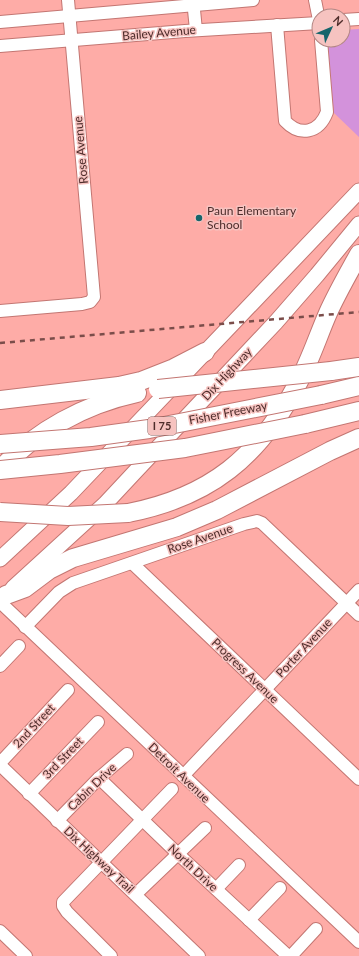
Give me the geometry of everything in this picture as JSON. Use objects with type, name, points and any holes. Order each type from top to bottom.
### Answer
[{"type":"highway","points":[[0,512],[68,516],[128,513],[166,504],[208,485],[232,468],[257,444],[276,420],[298,383],[328,314],[359,254]]},
{"type":"highway","points":[[0,400],[119,386],[141,381],[174,368],[205,352]]},
{"type":"highway","points":[[0,470],[8,460],[43,432],[93,406],[131,394],[158,389],[359,367]]},
{"type":"highway","name":"Fisher Freeway","points":[[0,444],[91,437],[149,429],[359,386]]},
{"type":"highway","name":"I 75","points":[[0,470],[185,448],[305,424],[359,411]]},
{"type":"highway","points":[[2,599],[25,588],[49,570],[73,558],[178,527],[217,510],[359,438]]},
{"type":"main road","points":[[0,559],[71,492],[359,191]]},
{"type":"main road","name":"Dix Highway","points":[[2,599],[74,533],[124,484],[276,322],[359,224]]},
{"type":"street","name":"Rose Avenue","points":[[0,311],[82,304],[90,302],[94,294],[68,0]]},
{"type":"street","name":"Bailey Avenue","points":[[0,22],[70,16],[193,2],[253,0]]},
{"type":"street","points":[[193,2],[196,30]]},
{"type":"street","name":"Bailey Avenue","points":[[0,46],[311,22]]},
{"type":"street","points":[[277,25],[285,121],[290,127],[297,130],[314,129],[324,120],[327,112],[322,48]]},
{"type":"street","name":"Rose Avenue","points":[[26,627],[66,586],[257,520],[262,523],[359,615]]},
{"type":"street","name":"Progress Avenue","points":[[132,563],[359,779]]},
{"type":"street","name":"Porter Avenue","points":[[183,776],[359,590]]},
{"type":"street","name":"Detroit Avenue","points":[[2,599],[26,627],[359,942]]},
{"type":"street","points":[[0,666],[19,646]]},
{"type":"street","name":"2nd Street","points":[[0,764],[68,690]]},
{"type":"street","name":"3rd Street","points":[[29,794],[98,722]]},
{"type":"street","name":"Cabin Drive","points":[[57,821],[100,778],[127,754]]},
{"type":"street","name":"Dix Highway Trail","points":[[0,764],[29,794],[136,894],[199,956]]},
{"type":"street","name":"North Drive","points":[[100,778],[177,854],[289,956]]},
{"type":"street","points":[[111,956],[67,912],[63,906],[63,902],[172,789]]},
{"type":"street","points":[[136,894],[204,828]]},
{"type":"street","points":[[216,889],[239,865]]},
{"type":"street","points":[[249,920],[280,888]]},
{"type":"street","points":[[289,956],[316,929]]},
{"type":"street","points":[[0,931],[19,954]]},
{"type":"shaded area","points":[[359,29],[359,137],[334,113],[327,48],[351,48],[351,30]]},
{"type":"railway","points":[[0,343],[359,312]]},
{"type":"place","name":"Paun Elementary School","points":[[199,218]]}]
